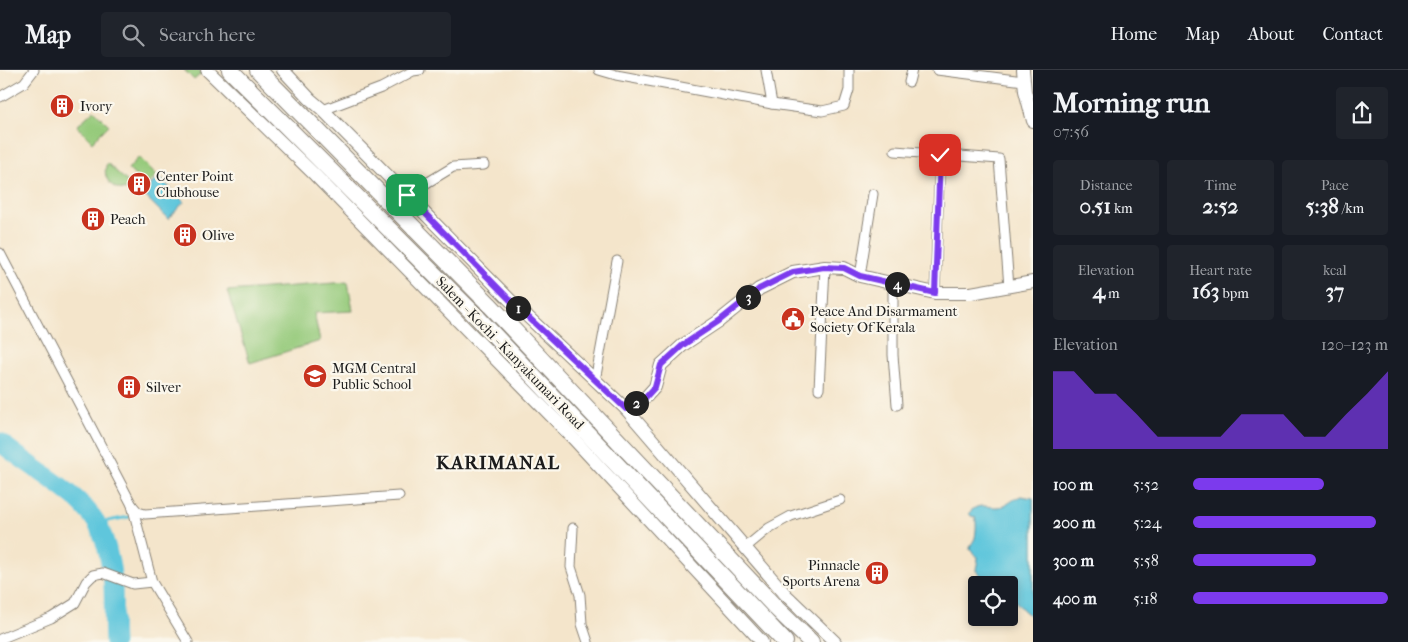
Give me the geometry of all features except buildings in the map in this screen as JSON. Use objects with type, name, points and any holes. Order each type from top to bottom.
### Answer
[{"type":"highway","name":"Salem - Kochi - Kanyakumari Road","points":[[230,70],[478,318],[785,642]]},
{"type":"highway","name":"Salem - Kochi - Kanyakumari Road","points":[[258,70],[489,304],[777,609],[811,642]]},
{"type":"street","points":[[0,97],[24,83],[34,70]]},
{"type":"street","points":[[207,70],[315,175],[571,436],[762,642]]},
{"type":"street","points":[[283,70],[511,301],[626,409],[786,595],[835,642]]},
{"type":"street","points":[[323,110],[381,88],[413,71],[420,70]]},
{"type":"street","points":[[600,70],[616,75],[772,104],[822,111],[844,106],[849,90],[849,70]]},
{"type":"street","points":[[766,70],[772,104]]},
{"type":"street","points":[[909,82],[912,70]]},
{"type":"street","points":[[937,70],[1023,75],[1033,121]]},
{"type":"street","points":[[895,151],[999,160],[1009,287]]},
{"type":"street","points":[[935,293],[940,155]]},
{"type":"street","points":[[407,195],[453,167],[484,166]]},
{"type":"street","points":[[860,276],[873,194]]},
{"type":"street","points":[[0,253],[132,505],[138,512],[145,514],[399,496]]},
{"type":"street","points":[[596,381],[617,261]]},
{"type":"street","points":[[626,409],[645,398],[655,387],[661,365],[683,345],[719,321],[759,289],[793,272],[824,267],[844,268],[860,276],[935,293],[971,293],[1033,282]]},
{"type":"street","points":[[820,389],[824,267]]},
{"type":"street","points":[[893,283],[893,355],[897,405]]},
{"type":"street","points":[[746,547],[769,528],[791,516],[840,500]]},
{"type":"street","points":[[132,505],[152,582],[188,642]]},
{"type":"street","points":[[573,528],[571,567],[580,594],[582,624],[588,642]]},
{"type":"street","points":[[0,639],[51,618],[71,606],[75,603],[86,582],[93,575],[103,573],[133,584],[152,582]]},
{"type":"green space","points":[[184,70],[199,70],[202,73],[194,80]]},
{"type":"green space","points":[[94,110],[109,125],[92,142],[77,126]]},
{"type":"green space","points":[[139,157],[157,175],[146,186],[128,169]]},
{"type":"green space","points":[[107,163],[134,188],[122,190],[112,185],[106,175]]},
{"type":"green space","points":[[348,282],[353,311],[314,313],[320,341],[250,363],[227,291]]},
{"type":"water","points":[[159,177],[184,202],[168,219],[142,193]]},
{"type":"water","points":[[1021,496],[1033,498],[1033,618],[1018,604],[1018,576],[983,576],[976,571],[978,557],[970,550],[975,538],[976,525],[975,517],[969,513],[981,506],[1003,506]]},
{"type":"waterway","points":[[0,442],[64,489],[87,510],[96,522],[106,544],[111,568],[114,642]]},
{"type":"waterway","points":[[97,523],[129,517]]},
{"type":"place","name":"Ivory","points":[[62,106]]},
{"type":"place","name":"Center Point Clubhouse","points":[[139,184]]},
{"type":"place","name":"Peach","points":[[93,219]]},
{"type":"place","name":"Olive","points":[[185,235]]},
{"type":"place","name":"Peace And Disarmament Society Of Kerala","points":[[793,319]]},
{"type":"place","name":"MGM Central Public School","points":[[315,376]]},
{"type":"place","name":"Silver","points":[[129,387]]},
{"type":"place","name":"Pinnacle Sports Arena","points":[[877,573]]},
{"type":"district","name":"KARIMANAL","points":[[498,463]]},
{"type":"route","points":[[407,195],[511,301],[626,409],[645,398],[655,387],[661,365],[683,345],[719,321],[759,289],[793,272],[824,267],[844,268],[860,276],[935,293],[940,155]]}]
